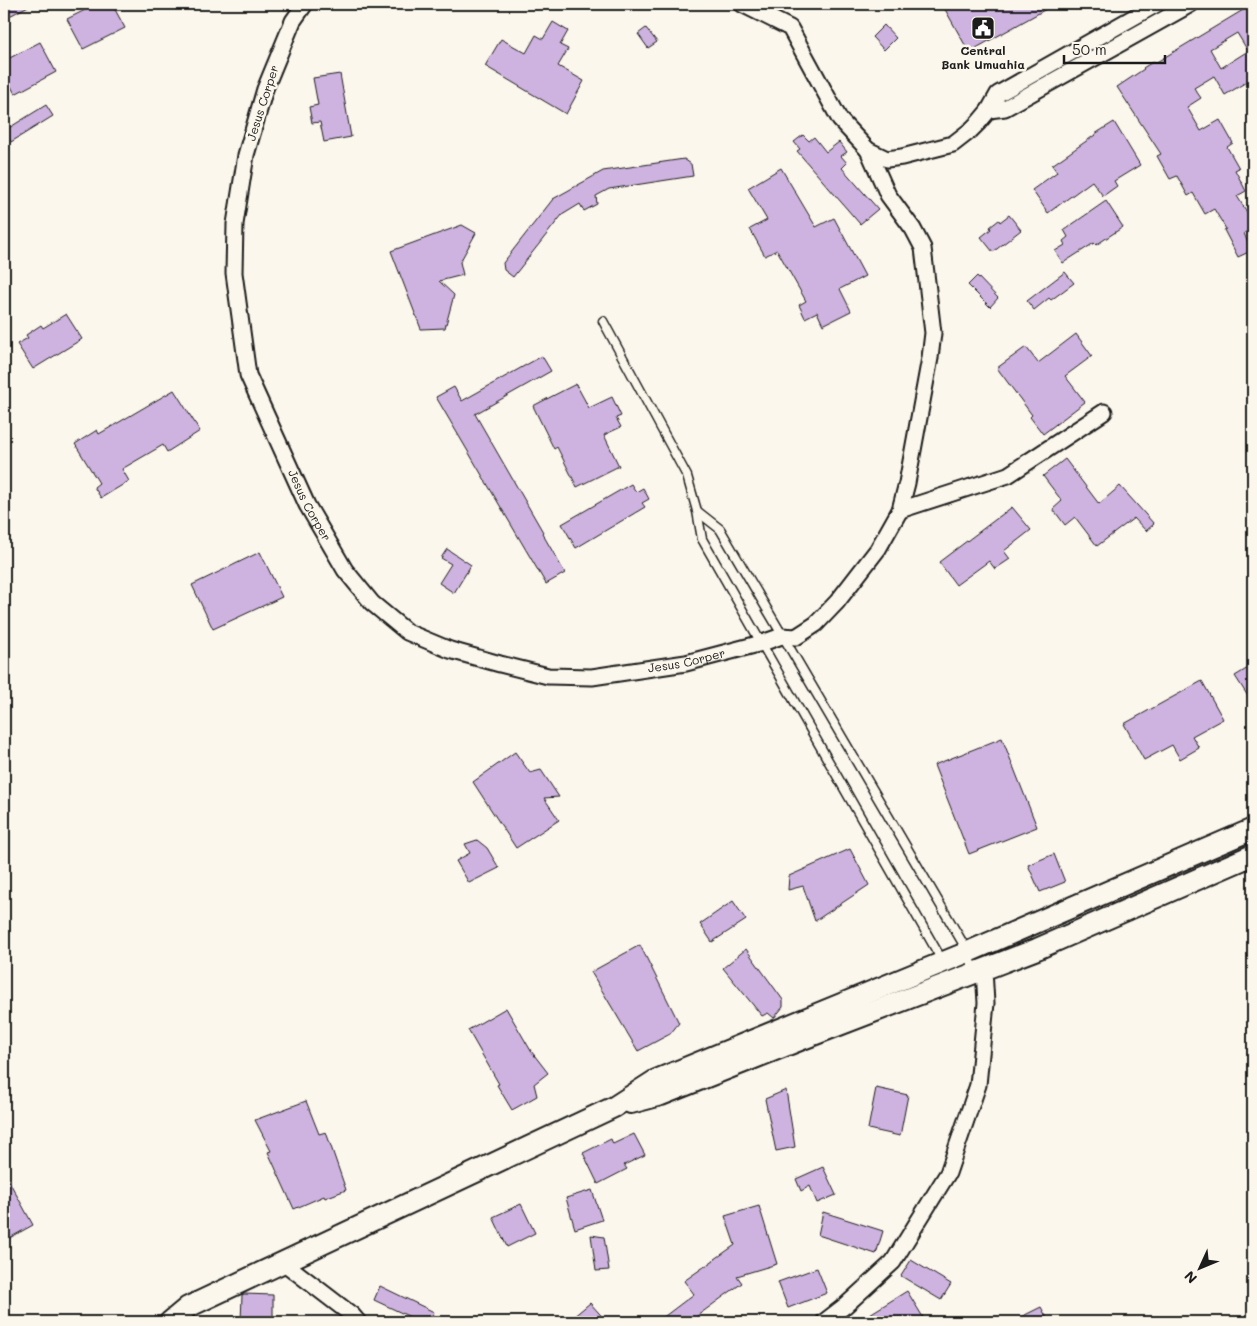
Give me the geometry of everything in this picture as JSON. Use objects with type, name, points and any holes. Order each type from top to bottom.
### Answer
[{"type":"street","name":"Jesus Corper","points":[[305,4],[293,21],[265,89],[246,155],[235,224],[234,272],[248,375],[307,505],[345,570],[372,603],[407,632],[450,650],[548,676],[592,677],[686,663],[782,636],[796,637],[802,635],[830,610],[878,548],[900,510],[907,483],[933,334],[923,248],[913,229],[888,195],[868,150]]},
{"type":"street","points":[[742,4],[790,28],[840,120],[868,150],[887,158],[902,157],[953,144],[971,130],[989,110],[998,94],[1156,4]]},
{"type":"street","points":[[989,110],[1005,108],[1187,5]]},
{"type":"street","points":[[900,510],[1008,475],[1104,412]]},
{"type":"street","points":[[948,972],[968,952],[1253,829]]},
{"type":"street","points":[[170,1322],[188,1308],[614,1107],[656,1080],[948,972],[980,971],[1037,949],[1253,855]]},
{"type":"street","points":[[824,1322],[894,1262],[948,1173],[978,1085],[986,1003],[980,971]]},
{"type":"street","points":[[283,1262],[352,1315],[358,1322]]},
{"type":"lane","points":[[603,321],[687,476],[697,511],[702,539],[948,972]]},
{"type":"lane","points":[[697,511],[720,529],[980,971]]},
{"type":"building","points":[[4,4],[32,4],[4,19]]},
{"type":"building","points":[[97,4],[112,4],[125,28],[83,49],[67,19]]},
{"type":"building","name":"Central Bank Umuahia","points":[[942,4],[1055,4],[969,52]]},
{"type":"building","points":[[1253,4],[1253,78],[1225,95],[1214,76],[1194,88],[1201,98],[1187,107],[1201,131],[1220,120],[1233,143],[1227,147],[1239,168],[1235,170],[1246,191],[1237,196],[1250,217],[1253,215],[1253,228],[1244,233],[1251,251],[1238,257],[1224,230],[1226,229],[1214,209],[1205,214],[1193,193],[1188,196],[1177,176],[1170,179],[1157,156],[1161,154],[1117,87],[1154,61],[1155,63]],"holes":[[[1237,33],[1248,51],[1221,68],[1210,49]]]},
{"type":"building","points":[[553,22],[568,31],[560,45],[568,49],[558,66],[584,81],[566,114],[485,66],[501,39],[526,53],[536,35],[543,39]]},
{"type":"building","points":[[884,25],[896,38],[884,50],[872,37]]},
{"type":"building","points":[[646,28],[657,42],[648,48],[638,34]]},
{"type":"building","points":[[40,42],[56,72],[15,94],[4,73],[4,61]]},
{"type":"building","points":[[340,74],[351,137],[324,142],[320,122],[312,123],[309,107],[318,105],[313,78]]},
{"type":"building","points":[[46,105],[53,116],[11,142],[4,131]]},
{"type":"building","points":[[1114,122],[1140,165],[1114,181],[1117,186],[1103,196],[1092,181],[1048,213],[1032,190],[1057,172],[1052,165]]},
{"type":"building","points":[[803,135],[809,141],[814,137],[826,152],[839,142],[847,152],[841,156],[847,163],[842,168],[878,209],[860,224],[797,151],[800,149],[794,142]]},
{"type":"building","points":[[684,159],[691,164],[693,176],[609,189],[596,196],[597,204],[584,211],[580,204],[562,215],[513,277],[504,270],[503,263],[553,199],[603,171]]},
{"type":"building","points":[[781,168],[816,227],[834,218],[865,276],[840,289],[851,311],[823,325],[817,312],[805,318],[799,305],[806,301],[777,250],[765,256],[750,229],[767,220],[748,188]]},
{"type":"building","points":[[1106,201],[1123,227],[1096,245],[1094,243],[1063,263],[1055,251],[1065,245],[1063,241],[1068,237],[1064,230]]},
{"type":"building","points":[[1009,215],[1021,230],[993,252],[981,237],[991,229],[990,227]]},
{"type":"building","points":[[462,225],[476,233],[460,262],[463,275],[439,281],[454,295],[445,328],[421,329],[391,251]]},
{"type":"building","points":[[1065,272],[1074,283],[1051,300],[1049,298],[1034,310],[1027,301]]},
{"type":"building","points":[[977,276],[998,298],[990,307],[968,285]]},
{"type":"building","points":[[66,314],[82,339],[33,369],[17,344],[28,338],[26,335],[41,325],[43,328]]},
{"type":"building","points":[[1076,334],[1092,356],[1065,376],[1085,402],[1043,434],[1030,417],[1032,415],[997,368],[1026,347],[1038,363]]},
{"type":"building","points":[[542,356],[551,371],[475,414],[565,573],[546,584],[436,397],[454,387],[462,401]]},
{"type":"building","points":[[576,384],[589,408],[612,397],[621,416],[616,418],[621,427],[604,435],[619,466],[577,487],[557,447],[554,449],[533,406]]},
{"type":"building","points":[[174,390],[200,431],[167,452],[163,445],[122,469],[129,481],[101,498],[94,487],[99,483],[75,444],[97,430],[99,434]]},
{"type":"building","points":[[1065,459],[1099,504],[1120,486],[1154,524],[1146,531],[1134,518],[1097,546],[1075,517],[1065,525],[1053,509],[1062,501],[1043,476]]},
{"type":"building","points":[[631,484],[636,492],[643,488],[649,499],[642,503],[645,507],[576,548],[562,524]]},
{"type":"building","points":[[1012,507],[1031,530],[1004,551],[1010,559],[995,569],[989,561],[956,585],[939,562]]},
{"type":"building","points":[[447,549],[471,565],[454,593],[439,583],[451,564],[441,558]]},
{"type":"building","points":[[260,552],[282,597],[213,629],[192,585]]},
{"type":"building","points":[[1253,665],[1253,704],[1235,676]]},
{"type":"building","points":[[1202,681],[1223,719],[1192,736],[1199,748],[1180,759],[1172,745],[1144,760],[1124,724]]},
{"type":"building","points":[[1002,738],[1037,827],[969,854],[934,765]]},
{"type":"building","points":[[515,752],[530,773],[541,770],[559,797],[544,798],[559,820],[516,848],[473,782]]},
{"type":"building","points":[[477,840],[487,848],[499,868],[469,883],[456,861],[470,853],[465,844]]},
{"type":"building","points":[[850,849],[869,885],[815,921],[803,886],[788,890],[789,876]]},
{"type":"building","points":[[1054,854],[1065,882],[1040,892],[1028,865]]},
{"type":"building","points":[[733,901],[746,920],[712,942],[700,924]]},
{"type":"building","points":[[640,945],[679,1023],[670,1034],[638,1051],[591,972]]},
{"type":"building","points":[[746,949],[783,1000],[783,1007],[774,1018],[768,1013],[762,1016],[723,968]]},
{"type":"building","points":[[506,1008],[531,1051],[548,1073],[534,1084],[537,1096],[512,1110],[468,1030]]},
{"type":"building","points":[[876,1088],[908,1095],[900,1136],[868,1129]]},
{"type":"building","points":[[786,1090],[795,1147],[776,1151],[765,1099]]},
{"type":"building","points":[[306,1101],[319,1134],[326,1132],[346,1190],[325,1198],[324,1196],[294,1209],[268,1152],[271,1151],[255,1120]]},
{"type":"building","points":[[634,1134],[645,1155],[624,1165],[627,1169],[598,1184],[583,1153],[611,1139],[613,1144]]},
{"type":"building","points":[[823,1167],[836,1195],[817,1203],[810,1186],[801,1191],[796,1179]]},
{"type":"building","points":[[4,1172],[33,1225],[4,1241]]},
{"type":"building","points":[[592,1190],[602,1220],[575,1229],[566,1198]]},
{"type":"building","points":[[521,1204],[535,1233],[507,1247],[493,1217]]},
{"type":"building","points":[[759,1206],[777,1264],[737,1276],[742,1283],[697,1316],[702,1322],[657,1322],[694,1294],[684,1281],[735,1245],[725,1216]]},
{"type":"building","points":[[823,1212],[883,1231],[876,1254],[818,1235]]},
{"type":"building","points":[[591,1235],[604,1237],[609,1270],[596,1271]]},
{"type":"building","points":[[911,1260],[951,1284],[941,1300],[901,1276]]},
{"type":"building","points":[[817,1268],[827,1293],[788,1308],[778,1282]]},
{"type":"building","points":[[380,1286],[434,1312],[429,1322],[421,1322],[374,1300]]},
{"type":"building","points":[[907,1291],[926,1322],[857,1322]]},
{"type":"building","points":[[242,1295],[273,1295],[273,1322],[241,1322]]},
{"type":"building","points":[[590,1303],[607,1322],[567,1322]]},
{"type":"building","points":[[1041,1307],[1049,1322],[1011,1322]]},
{"type":"place","name":"Central Bank Umuahia","points":[[983,28]]}]
